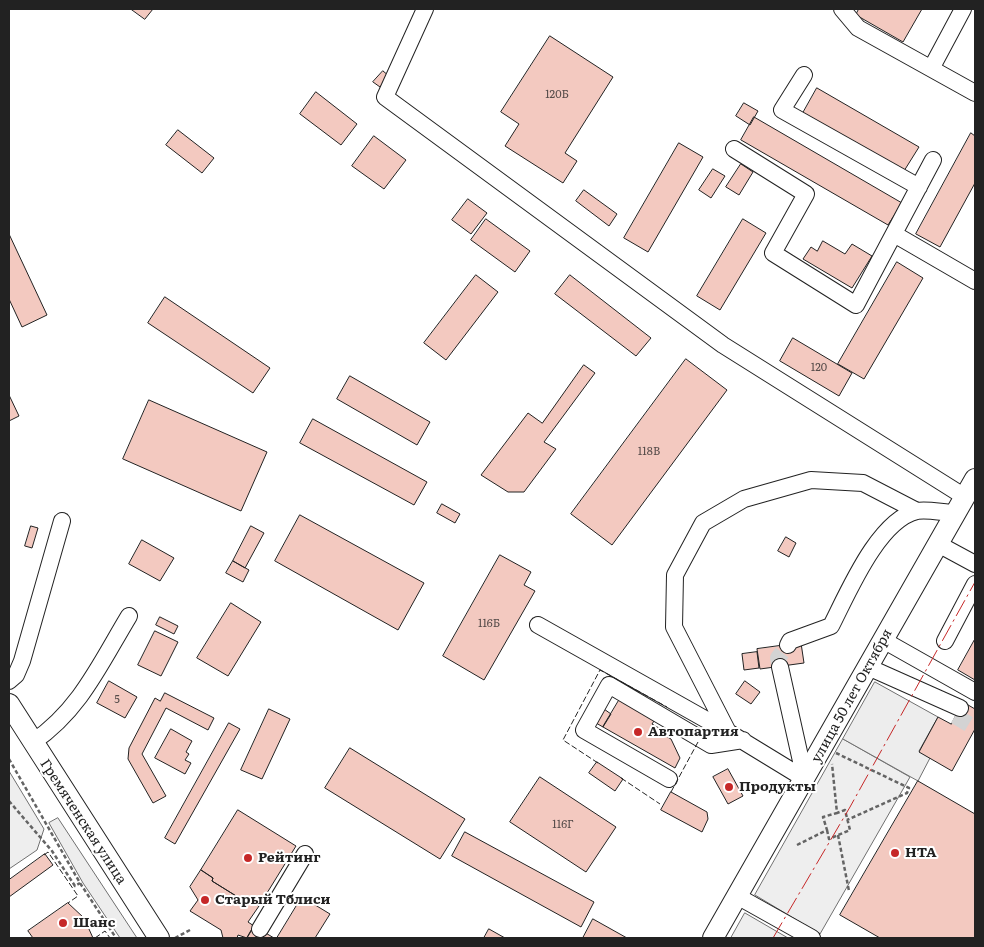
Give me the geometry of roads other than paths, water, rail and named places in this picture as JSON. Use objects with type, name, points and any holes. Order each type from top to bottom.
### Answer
[{"type":"main road","name":"улица 50 лет Октября","points":[[713,938],[975,479]]},
{"type":"main road","name":"Гремяченская улица","points":[[9,704],[159,938]]},
{"type":"street","points":[[425,9],[385,97],[724,345],[961,505]]},
{"type":"street","points":[[842,9],[858,28],[975,93]]},
{"type":"street","points":[[932,68],[963,9]]},
{"type":"street","points":[[804,75],[782,110],[919,187]]},
{"type":"street","points":[[734,149],[806,194],[773,253],[856,305],[934,160]]},
{"type":"street","points":[[894,234],[975,281]]},
{"type":"street","points":[[728,732],[674,627],[674,574],[702,523],[744,499],[811,480],[863,483],[917,511]]},
{"type":"street","points":[[788,645],[790,642],[831,626],[864,561],[888,527],[917,511],[961,505]]},
{"type":"street","points":[[9,681],[16,675],[22,661],[62,522]]},
{"type":"street","points":[[938,544],[975,564]]},
{"type":"street","points":[[944,641],[975,584]]},
{"type":"street","points":[[32,742],[52,729],[70,712],[129,616]]},
{"type":"street","points":[[538,625],[743,740],[805,779]]},
{"type":"street","points":[[883,640],[975,692]]},
{"type":"street","points":[[780,667],[805,779]]},
{"type":"street","points":[[868,667],[957,712]]},
{"type":"street","points":[[669,779],[584,730],[609,685],[711,745],[743,740]]},
{"type":"street","points":[[260,929],[306,854]]},
{"type":"street","points":[[738,896],[812,938]]},
{"type":"tunnel","points":[[780,667],[778,658],[788,645]]},
{"type":"tunnel","points":[[955,716],[975,728]]},
{"type":"place","name":"Автопартия","points":[[638,732]]},
{"type":"place","name":"Продукты","points":[[729,787]]},
{"type":"place","name":"НТА","points":[[895,853]]},
{"type":"place","name":"Рейтинг","points":[[248,858]]},
{"type":"place","name":"Старый Тблиси","points":[[205,900]]},
{"type":"place","name":"Шанс","points":[[63,923]]}]
